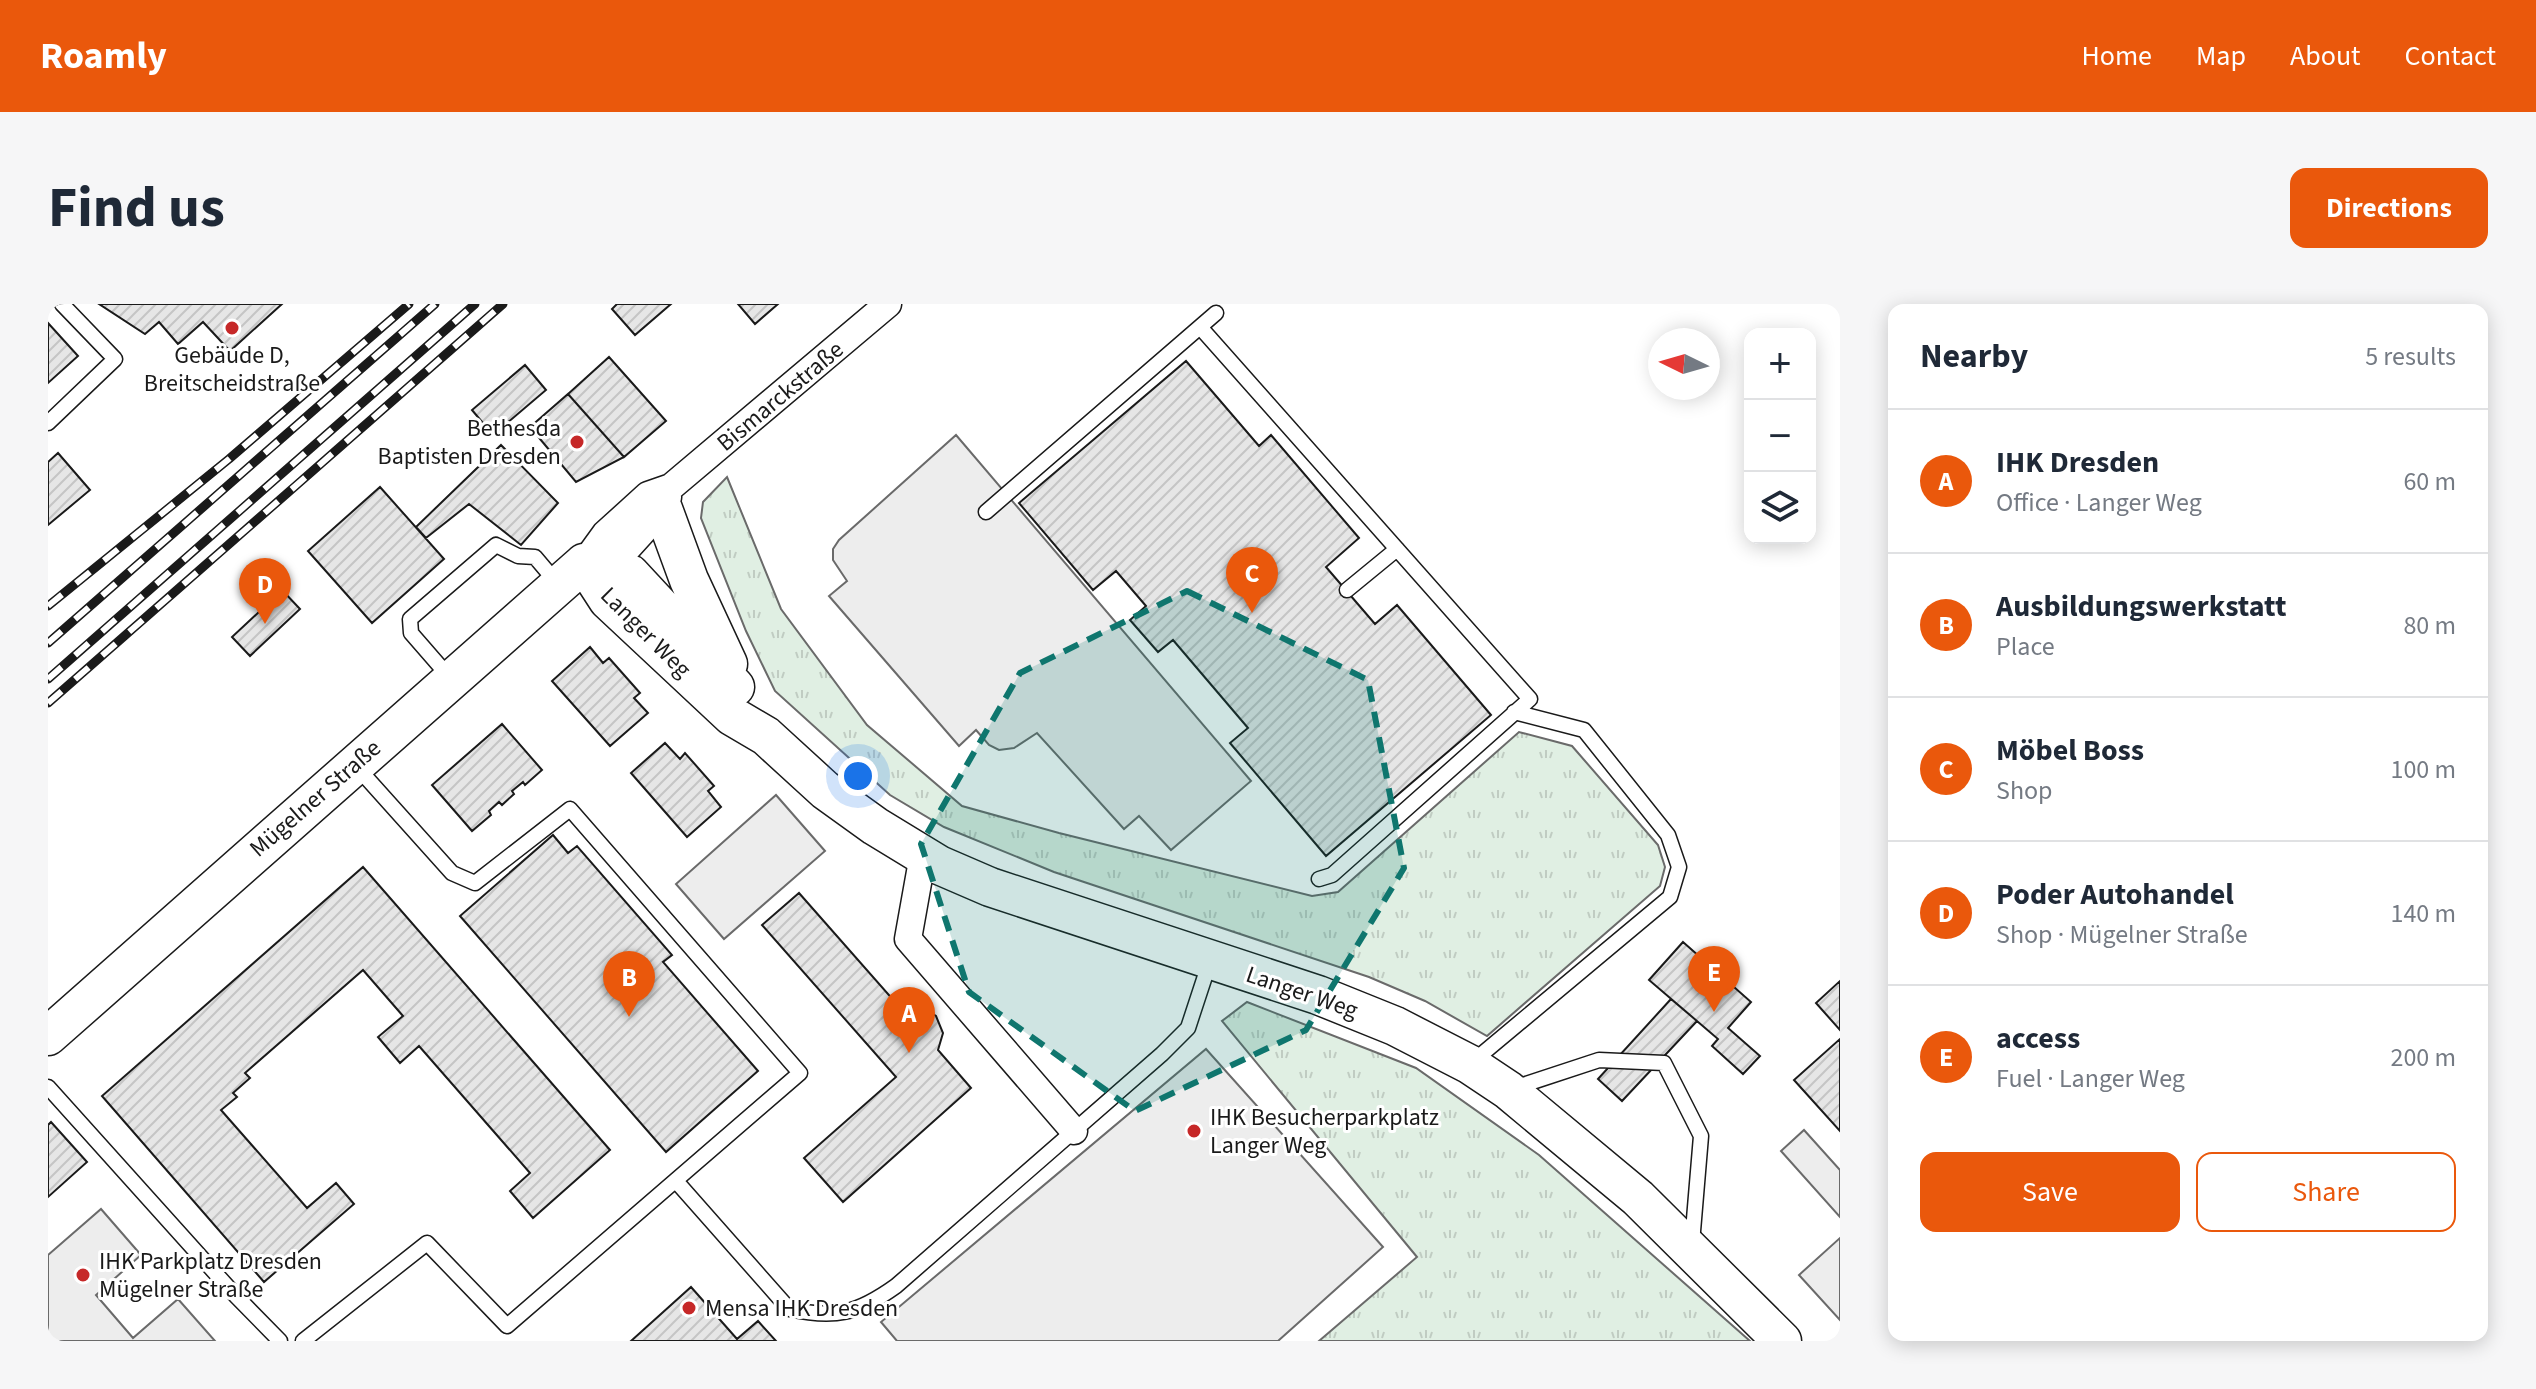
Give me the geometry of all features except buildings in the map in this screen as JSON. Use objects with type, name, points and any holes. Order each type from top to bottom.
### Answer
[{"type":"main road","points":[[667,498],[678,552],[717,645],[746,698]]},
{"type":"main road","name":"Mügelner Straße","points":[[48,1036],[571,574]]},
{"type":"main road","name":"Langer Weg","points":[[571,574],[630,574],[746,698],[766,736]]},
{"type":"main road","name":"Langer Weg","points":[[571,574],[608,600],[732,716],[766,736],[825,790],[875,826],[939,865],[990,887],[1318,995],[1395,1026],[1469,1064],[1508,1090],[1628,1189],[1782,1341]]},
{"type":"street","name":"Bismarckstraße","points":[[571,574],[625,551],[667,498],[888,304]]},
{"type":"street","points":[[923,855],[908,939],[1074,1131]]},
{"type":"lane","points":[[48,423],[115,359],[62,304]]},
{"type":"lane","points":[[986,512],[1216,313]]},
{"type":"lane","points":[[1200,327],[1530,699],[1332,875],[1319,879]]},
{"type":"lane","points":[[451,679],[411,633],[410,619],[496,545],[518,556],[535,557],[571,574]]},
{"type":"lane","points":[[1347,590],[1397,549]]},
{"type":"lane","points":[[1469,1064],[1670,897],[1679,867],[1668,835],[1584,730],[1514,712]]},
{"type":"lane","points":[[303,1341],[427,1243],[507,1326],[800,1073],[570,809],[475,883],[452,873],[354,764]]},
{"type":"lane","points":[[676,1181],[789,1309],[814,1315],[856,1309],[877,1300],[896,1286],[1188,1028],[1210,960]]},
{"type":"lane","points":[[1508,1090],[1599,1060],[1664,1063],[1701,1136],[1692,1251]]},
{"type":"lane","points":[[48,1087],[280,1341]]},
{"type":"highlighted area","points":[[1187,591],[1368,680],[1404,868],[1306,1030],[1135,1111],[969,992],[921,844],[1020,673]]},
{"type":"green space","points":[[727,477],[781,609],[867,725],[962,806],[1312,896],[1338,892],[1519,732],[1572,746],[1658,845],[1665,867],[1660,886],[1487,1036],[1425,1001],[1369,977],[1054,872],[944,827],[890,795],[775,691],[746,631],[701,518],[703,502]]},
{"type":"green space","points":[[1247,1002],[1416,1068],[1539,1155],[1750,1341],[1319,1341],[1417,1257],[1222,1021]]},
{"type":"shaded area","points":[[956,435],[1251,781],[1171,850],[1139,816],[1124,829],[1037,733],[1014,748],[999,750],[989,745],[976,730],[959,746],[829,596],[847,581],[833,560],[833,549],[839,540]]},
{"type":"shaded area","points":[[776,795],[825,851],[724,939],[676,884]]},
{"type":"shaded area","name":"IHK Besucherparkplatz Langer Weg","points":[[1206,1049],[1383,1247],[1278,1341],[897,1341],[881,1322]]},
{"type":"shaded area","points":[[1804,1130],[1840,1170],[1840,1217],[1781,1151]]},
{"type":"shaded area","name":"IHK Parkplatz Dresden Mügelner Straße","points":[[101,1209],[141,1255],[96,1295],[133,1338],[178,1299],[215,1341],[48,1341],[48,1255]]},
{"type":"shaded area","points":[[1840,1238],[1840,1320],[1799,1275]]},
{"type":"railway","points":[[48,606],[229,459],[409,304]]},
{"type":"railway","points":[[48,643],[435,304]]},
{"type":"railway","points":[[48,679],[475,304]]},
{"type":"railway","points":[[48,703],[503,304]]},
{"type":"place","name":"Gebäude D, Breitscheidstraße","points":[[232,328]]},
{"type":"place","name":"Bethesda Baptisten Dresden","points":[[577,442]]},
{"type":"place","name":"Möbel Boss","points":[[1252,613]]},
{"type":"place","name":"Poder Autohandel","points":[[265,624]]},
{"type":"place","name":"access","points":[[1714,1012]]},
{"type":"place","name":"Ausbildungswerkstatt","points":[[629,1017]]},
{"type":"place","name":"IHK Dresden","points":[[909,1053]]},
{"type":"place","name":"IHK Besucherparkplatz Langer Weg","points":[[1194,1131]]},
{"type":"place","name":"IHK Parkplatz Dresden Mügelner Straße","points":[[83,1275]]},
{"type":"place","name":"Mensa IHK Dresden","points":[[689,1308]]}]
